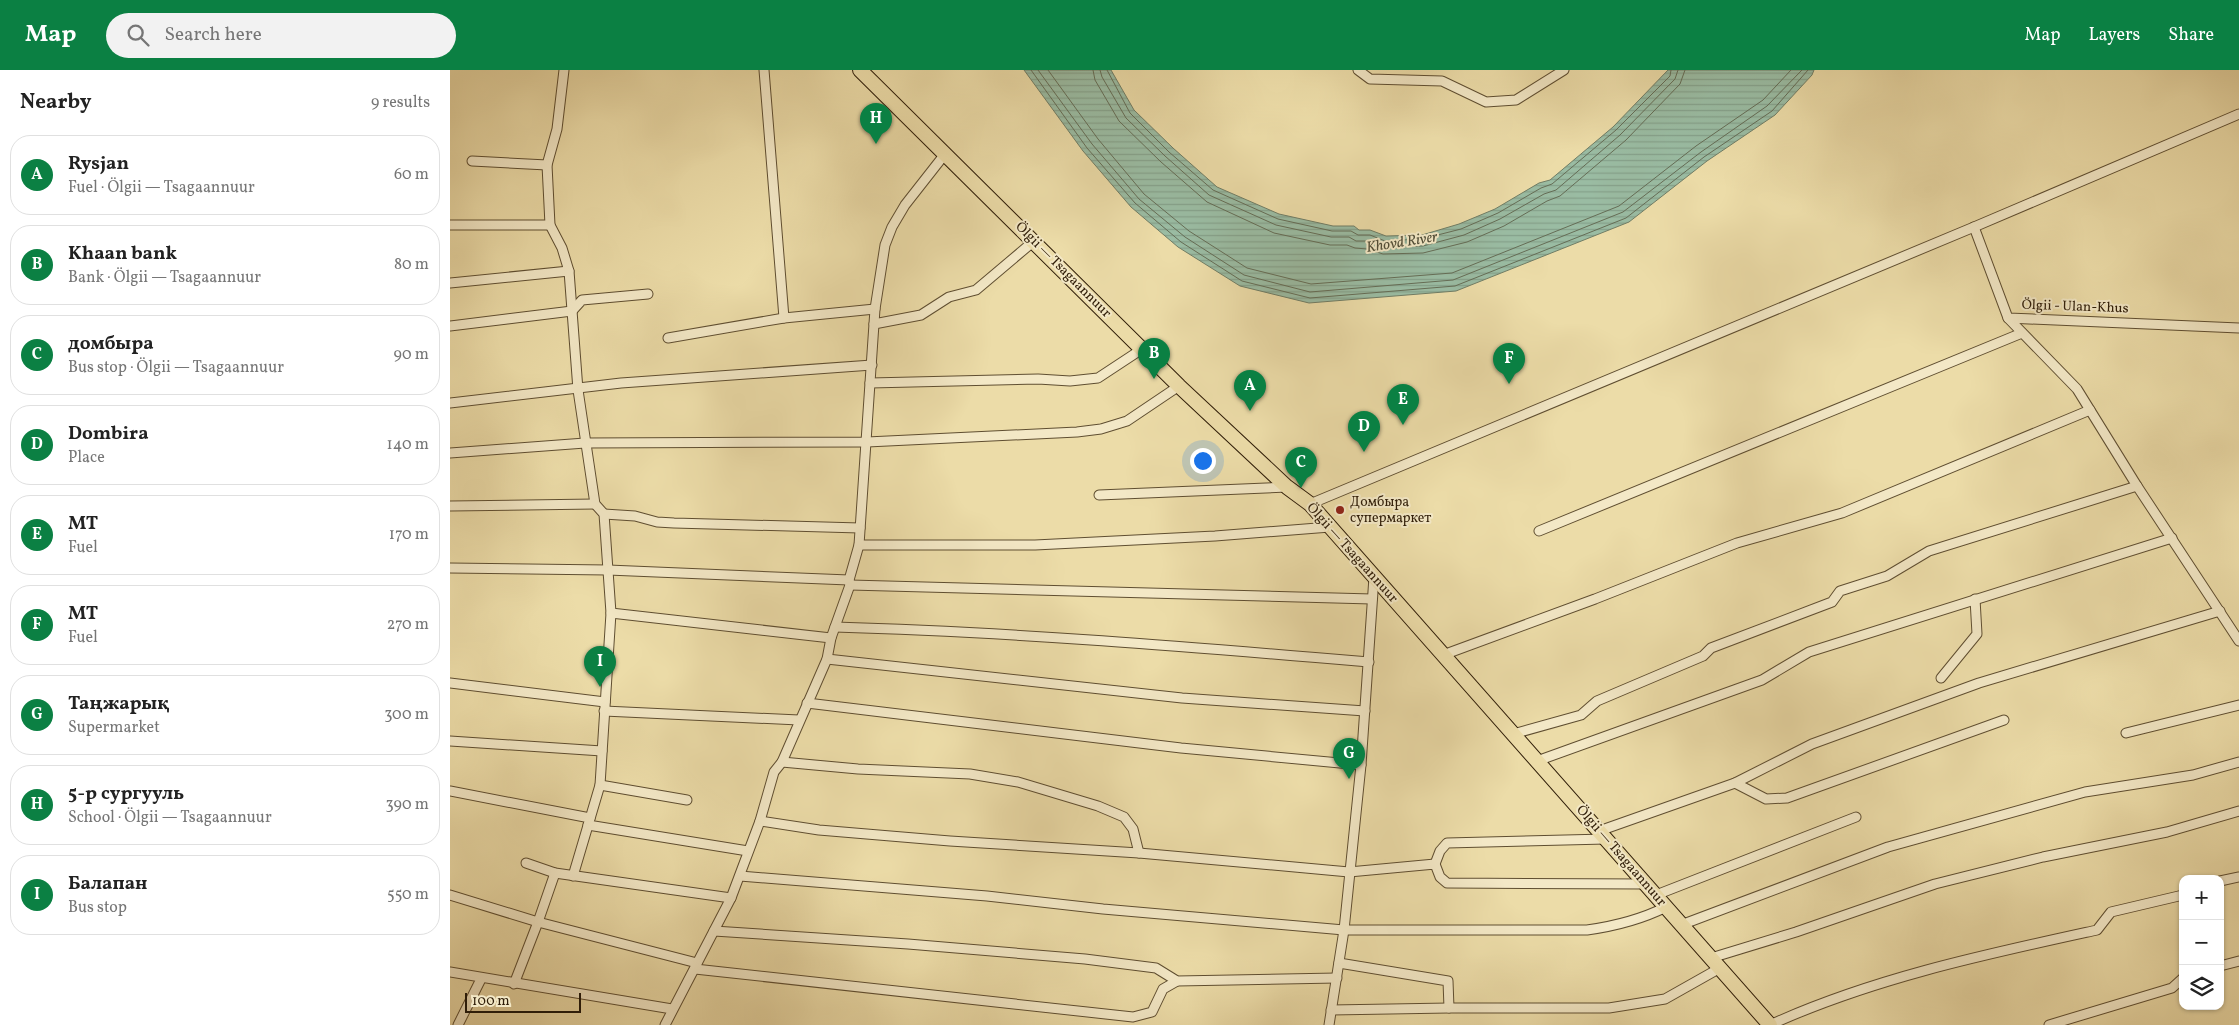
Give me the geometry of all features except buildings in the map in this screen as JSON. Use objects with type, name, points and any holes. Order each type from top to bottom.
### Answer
[{"type":"highway","name":"Ölgii — Tsagaannuur","points":[[860,70],[1179,386],[1287,487],[1310,504],[1770,1025]]},
{"type":"street","points":[[564,70],[557,129],[547,165],[550,224],[562,248],[569,271],[578,390],[595,504],[604,514],[611,613],[600,785],[573,876]]},
{"type":"street","points":[[764,70],[784,318]]},
{"type":"street","points":[[1358,70],[1370,79],[1442,81],[1486,102],[1516,100],[1564,70]]},
{"type":"street","points":[[1310,504],[1974,227],[2239,114]]},
{"type":"street","points":[[665,1025],[731,898],[760,820],[774,772],[782,762],[827,659],[830,638],[850,583],[859,544],[875,309],[885,245],[892,227],[905,205],[944,154]]},
{"type":"street","points":[[472,161],[547,165]]},
{"type":"street","points":[[450,225],[550,224]]},
{"type":"street","name":"Ölgii - Ulan-Khus","points":[[1974,227],[2008,318],[2239,328]]},
{"type":"street","points":[[874,324],[921,315],[949,297],[976,290],[1034,241]]},
{"type":"street","points":[[450,283],[569,271]]},
{"type":"street","points":[[450,326],[572,311],[582,300],[648,294]]},
{"type":"street","points":[[668,338],[784,318],[875,309]]},
{"type":"street","points":[[2008,318],[2077,389],[2137,486],[2239,641]]},
{"type":"street","points":[[1539,531],[2022,333]]},
{"type":"street","points":[[870,382],[1038,379],[1070,381],[1098,378],[1142,349]]},
{"type":"street","points":[[450,403],[578,390],[622,383],[872,365]]},
{"type":"street","points":[[450,453],[585,443],[867,442],[1077,432],[1101,429],[1127,421],[1179,386]]},
{"type":"street","points":[[1443,655],[1595,599],[1737,543],[1842,512],[2090,410]]},
{"type":"street","points":[[1513,734],[1581,715],[1597,701],[1704,656],[1711,648],[1832,602],[1840,591],[1887,576],[1929,550],[2137,486]]},
{"type":"street","points":[[1099,495],[1287,487]]},
{"type":"street","points":[[450,506],[595,504]]},
{"type":"street","points":[[604,514],[635,516],[657,522],[674,523],[860,528]]},
{"type":"street","points":[[859,544],[1035,545],[1215,536],[1330,527]]},
{"type":"street","points":[[1537,761],[1762,680],[1809,652],[2172,538]]},
{"type":"street","points":[[450,568],[608,570],[850,583],[1372,598]]},
{"type":"street","points":[[1329,1025],[1340,963],[1361,765],[1374,577]]},
{"type":"street","points":[[1941,678],[1976,634],[1976,599]]},
{"type":"street","points":[[1646,884],[1447,883],[1440,877],[1435,864],[1440,851],[1447,843],[1603,835],[1736,783],[1812,744],[1979,683],[2220,612]]},
{"type":"street","points":[[611,613],[830,638]]},
{"type":"street","points":[[835,626],[927,629],[1110,640],[1369,662]]},
{"type":"street","points":[[827,659],[1182,698],[1365,710]]},
{"type":"street","points":[[450,683],[604,707],[799,720]]},
{"type":"street","points":[[807,703],[1181,748],[1361,765]]},
{"type":"street","points":[[2126,733],[2239,705]]},
{"type":"street","points":[[1736,783],[1766,799],[1787,798],[2004,720]]},
{"type":"street","points":[[450,741],[602,751]]},
{"type":"street","points":[[782,762],[858,769],[970,774],[1018,782],[1098,806],[1124,816],[1133,829],[1139,853]]},
{"type":"street","points":[[1681,925],[1898,845],[2084,792],[2193,775],[2239,762]]},
{"type":"street","points":[[600,785],[687,800]]},
{"type":"street","points":[[450,791],[589,822],[748,851]]},
{"type":"street","points":[[1331,1010],[1618,1006],[1665,999],[1715,963],[1796,932],[1935,884],[2043,857],[2167,832],[2239,811]]},
{"type":"street","points":[[1656,895],[1856,817]]},
{"type":"street","points":[[760,820],[819,830],[950,842],[1139,853],[1349,872],[1435,864]]},
{"type":"street","points":[[526,863],[554,873],[731,898]]},
{"type":"street","points":[[514,984],[538,922],[554,873]]},
{"type":"street","points":[[740,876],[977,895],[1103,909],[1344,930],[1588,930],[1614,927],[1640,919],[1666,907]]},
{"type":"street","points":[[2224,880],[2239,877]]},
{"type":"street","points":[[450,895],[538,922],[696,966],[1132,1017],[1152,1012],[1163,989],[1177,981],[1337,978]]},
{"type":"street","points":[[1770,1025],[1807,1008],[1873,986],[1996,952],[2097,930],[2111,912],[2179,896]]},
{"type":"street","points":[[714,931],[908,944],[1085,959],[1156,968],[1177,981]]},
{"type":"street","points":[[2224,965],[2239,961]]},
{"type":"street","points":[[1340,963],[1448,981],[1449,1008]]},
{"type":"street","points":[[450,972],[481,979],[672,1009]]},
{"type":"street","points":[[458,1025],[481,979]]},
{"type":"street","points":[[2049,1025],[2172,988],[2179,982]]},
{"type":"water","name":"Khovd River","points":[[1024,70],[1111,70],[1134,110],[1217,187],[1279,214],[1333,226],[1354,226],[1359,230],[1370,230],[1386,236],[1422,235],[1459,224],[1495,209],[1539,183],[1550,180],[1613,127],[1668,70],[1814,70],[1812,75],[1775,115],[1707,161],[1629,222],[1456,291],[1309,303],[1240,286],[1178,247],[1131,207],[1083,151]]},
{"type":"place","name":"5-р сургууль","points":[[876,144]]},
{"type":"place","name":"Khaan bank","points":[[1154,379]]},
{"type":"place","name":"MT","points":[[1509,384]]},
{"type":"place","name":"Rysjan","points":[[1250,411]]},
{"type":"place","name":"МТ","points":[[1403,425]]},
{"type":"place","name":"Dombira","points":[[1364,452]]},
{"type":"place","name":"домбыра","points":[[1301,488]]},
{"type":"place","name":"Домбыра супермаркет","points":[[1340,510]]},
{"type":"place","name":"Балапан","points":[[600,687]]},
{"type":"place","name":"Таңжарық","points":[[1349,779]]}]
